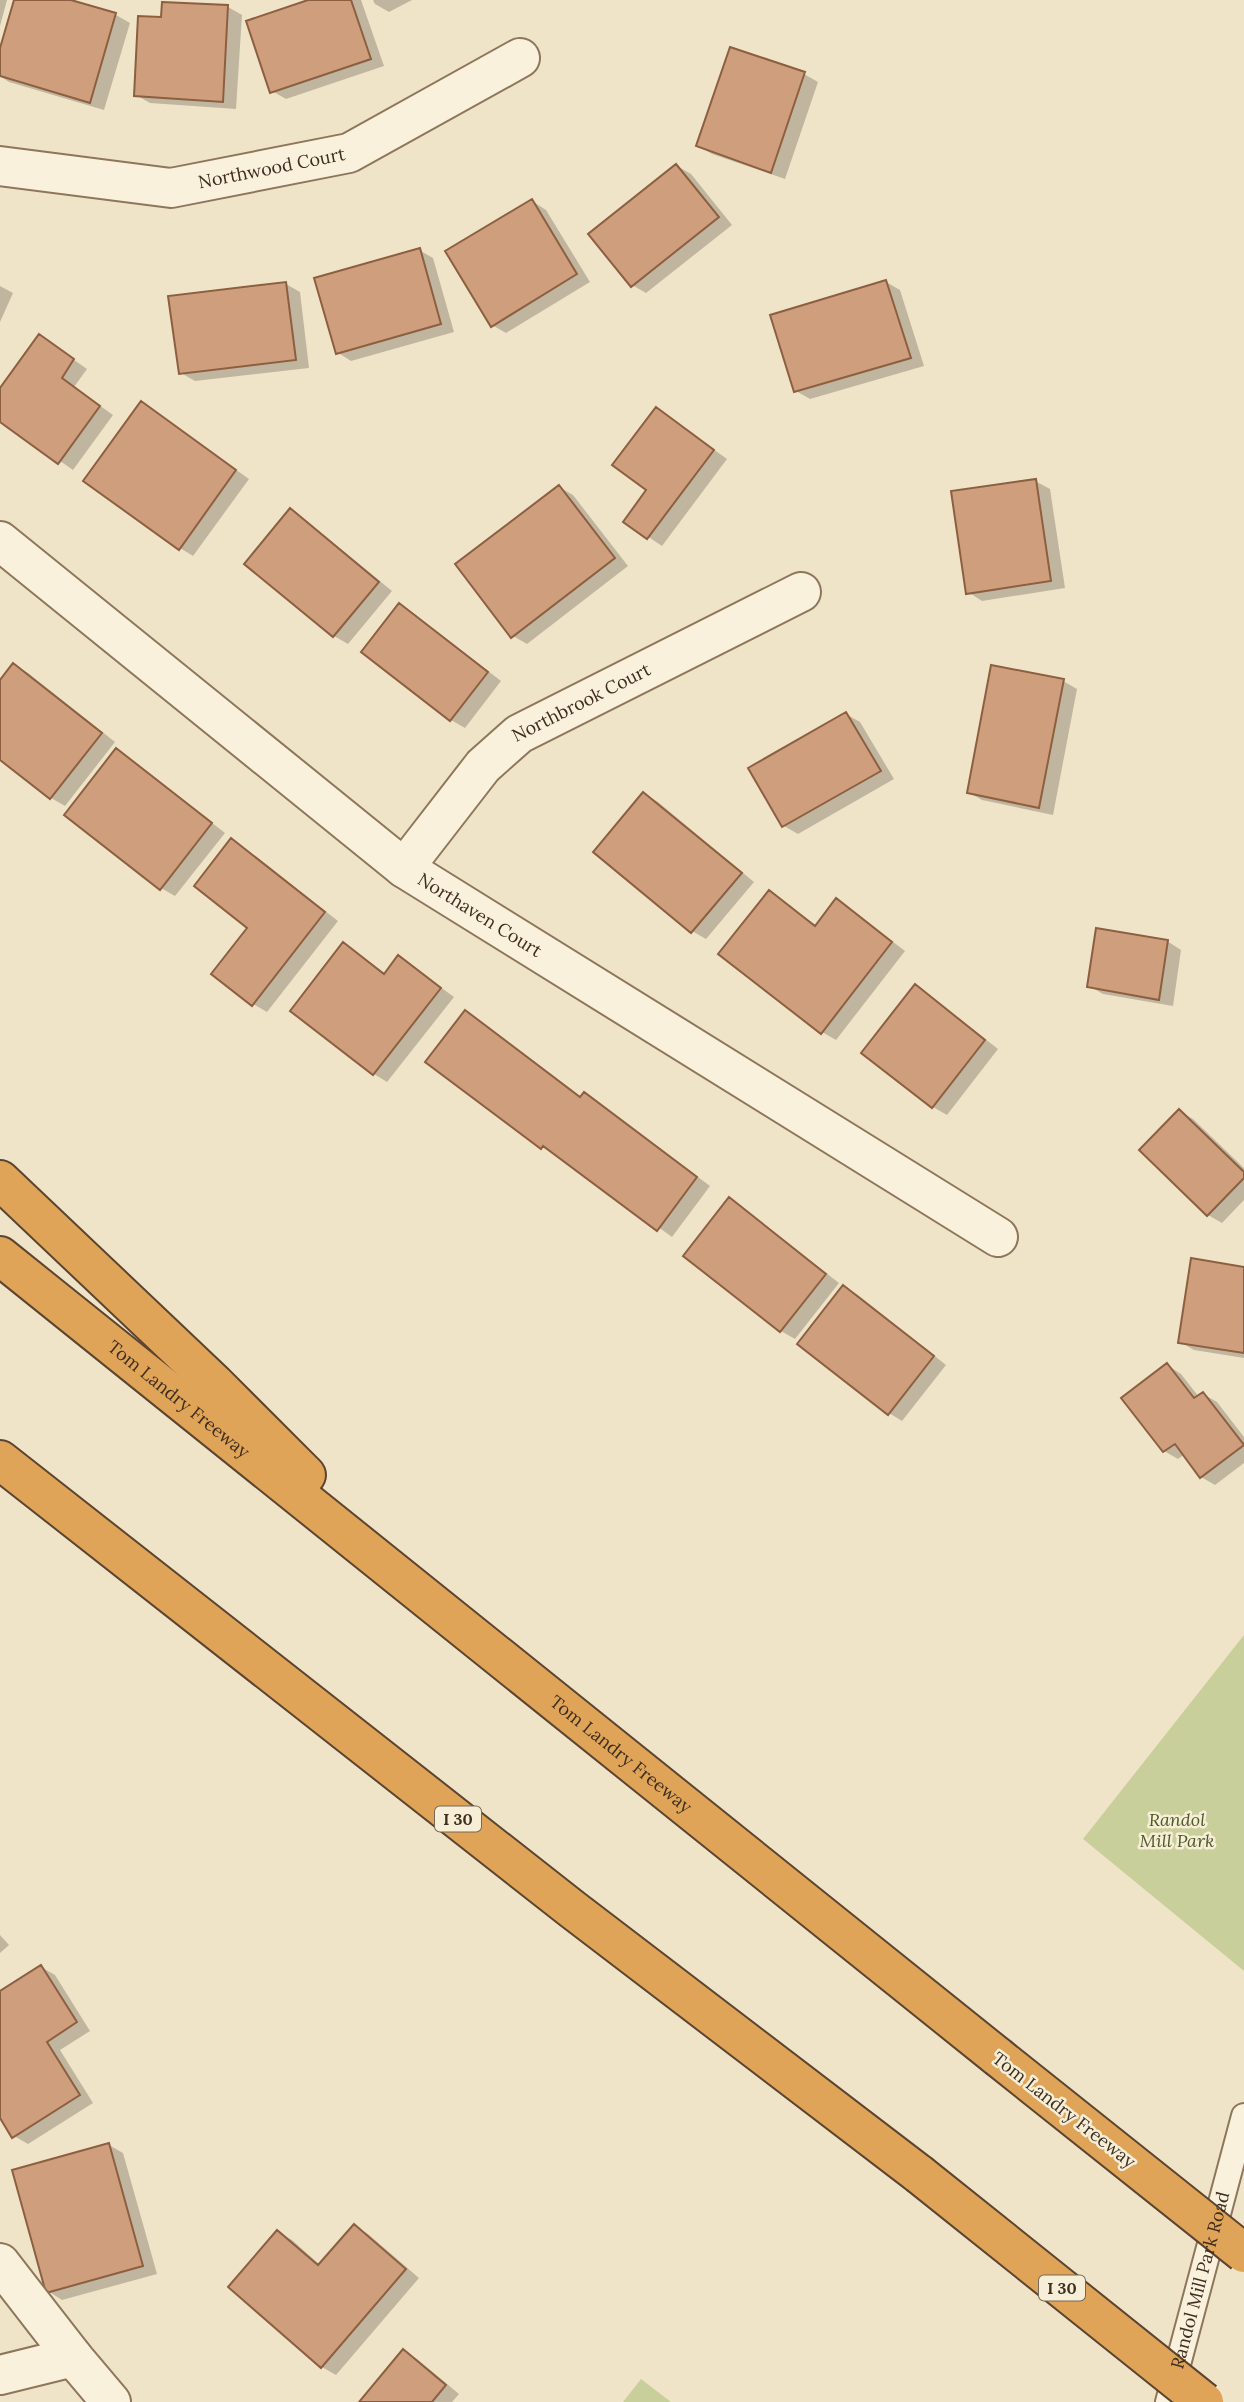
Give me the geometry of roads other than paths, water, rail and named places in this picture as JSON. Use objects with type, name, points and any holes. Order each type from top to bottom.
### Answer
[{"type":"highway","points":[[0,1180],[215,1384],[440,1611]]},
{"type":"highway","name":"Tom Landry Freeway","points":[[0,1256],[1244,2253]]},
{"type":"highway","name":"I 30","points":[[0,1460],[572,1909],[919,2174],[1204,2402]]},
{"type":"highway","points":[[0,1491],[572,1909]]},
{"type":"street","name":"Northwood Court","points":[[0,166],[171,188],[349,153],[520,58]]},
{"type":"street","name":"Northaven Court","points":[[0,541],[404,868],[998,1237]]},
{"type":"street","name":"Northbrook Court","points":[[404,868],[483,766],[520,734],[801,592]]},
{"type":"street","points":[[0,2263],[111,2402]]},
{"type":"street","points":[[0,2375],[73,2357]]},
{"type":"lane","name":"Randol Mill Park Road","points":[[1168,2402],[1244,2116]]},
{"type":"park label","name":"Randol Mill Park","points":[[1177,1830]]}]
